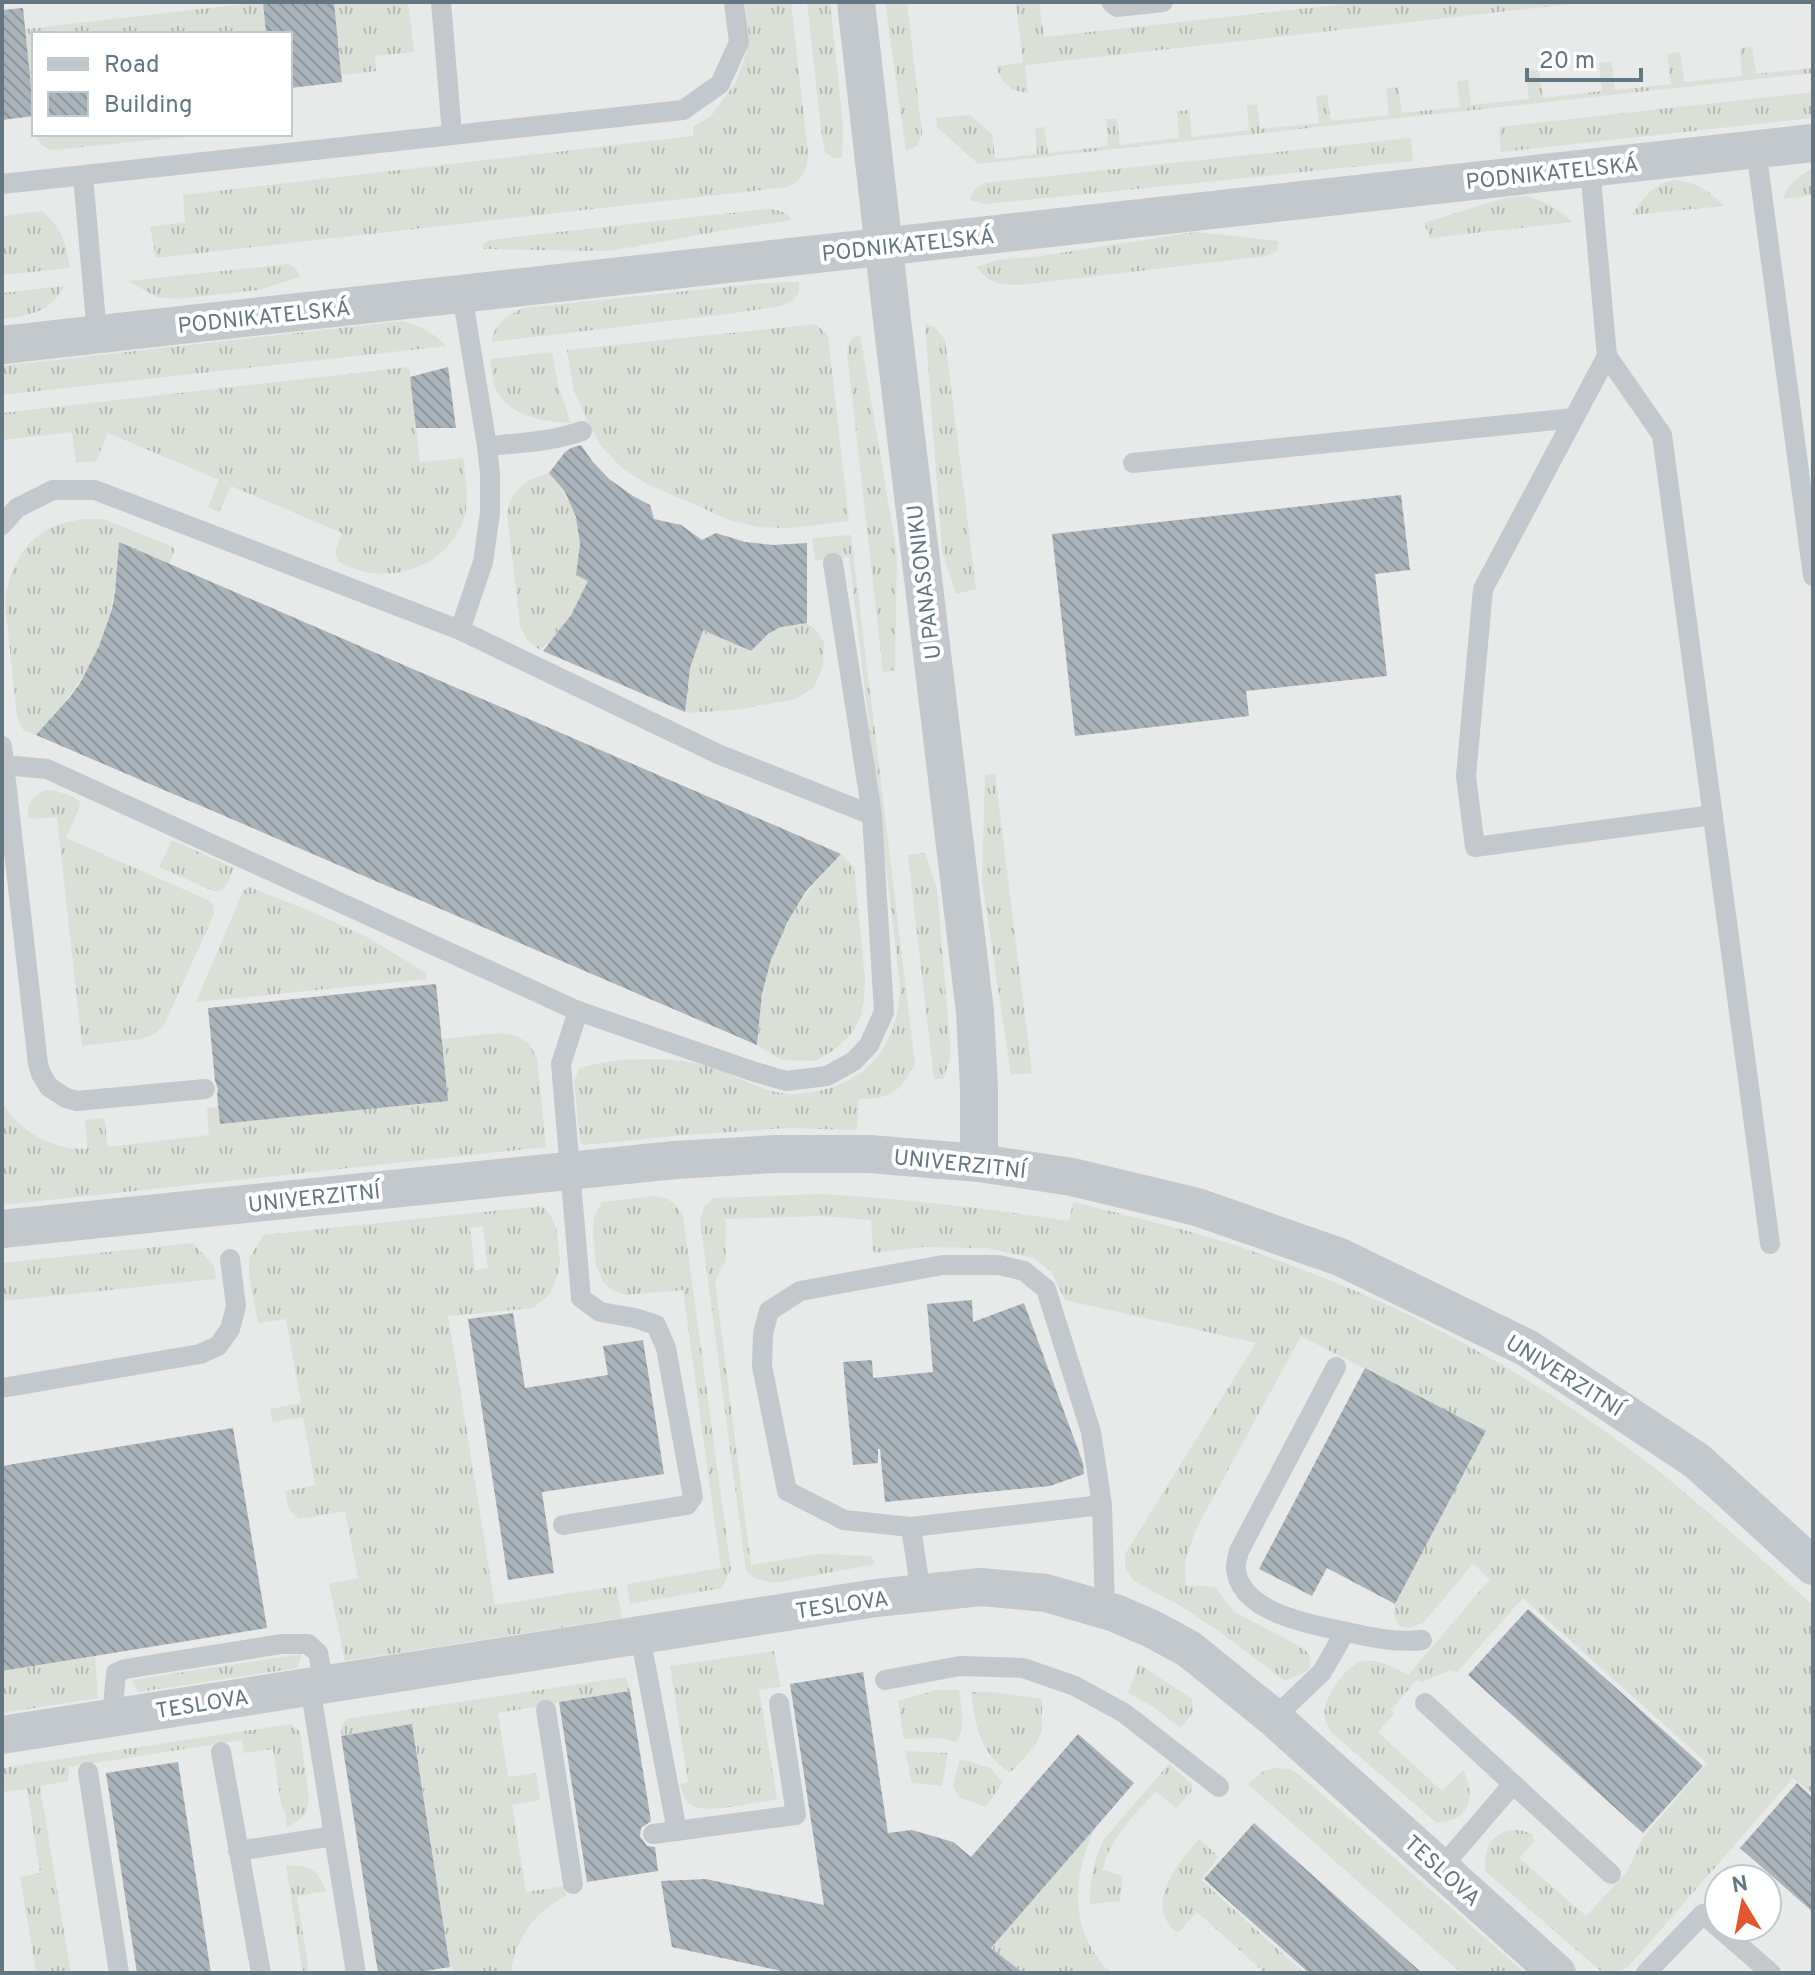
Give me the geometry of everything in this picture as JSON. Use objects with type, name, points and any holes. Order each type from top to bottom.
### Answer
[{"type":"street","name":"U PANASONIKU","points":[[856,2],[975,1012],[979,1163]]},
{"type":"street","name":"PODNIKATELSKÁ","points":[[2,345],[1813,143]]},
{"type":"street","name":"UNIVERZITNÍ","points":[[2,1229],[675,1160],[776,1154],[869,1154],[979,1163],[1072,1177],[1197,1207],[1340,1257],[1527,1348],[1697,1461],[1813,1566]]},
{"type":"street","name":"TESLOVA","points":[[2,1735],[876,1598],[981,1587],[1046,1593],[1105,1610],[1152,1629],[1189,1649],[1274,1718],[1557,1973]]},
{"type":"lane","points":[[441,2],[452,134]]},
{"type":"lane","points":[[2,184],[683,110],[720,84],[739,42],[734,2]]},
{"type":"lane","points":[[1111,2],[1117,7],[1163,2]]},
{"type":"lane","points":[[1756,149],[1813,576]]},
{"type":"lane","points":[[1590,168],[1607,356],[1662,435],[1770,1244]]},
{"type":"lane","points":[[83,176],[97,334]]},
{"type":"lane","points":[[460,630],[483,562],[490,513],[487,446],[462,294]]},
{"type":"lane","points":[[1607,356],[1483,589],[1466,776],[1475,847],[1713,815]]},
{"type":"lane","points":[[1133,463],[1574,418]]},
{"type":"lane","points":[[487,446],[528,443],[582,431]]},
{"type":"lane","points":[[2,525],[17,508],[53,490],[95,490],[460,630],[718,754],[872,815]]},
{"type":"lane","points":[[205,1089],[77,1101],[58,1095],[44,1081],[37,1057],[3,756],[47,769],[578,1011],[786,1081],[827,1076],[854,1061],[869,1045],[884,1012],[872,815],[833,563]]},
{"type":"lane","points":[[563,1525],[687,1505],[693,1497],[666,1348],[656,1325],[600,1312],[581,1298],[561,1064],[578,1011]]},
{"type":"lane","points":[[2,1388],[200,1354],[218,1346],[230,1329],[236,1306],[230,1259]]},
{"type":"lane","points":[[1102,1505],[911,1527],[844,1520],[787,1491],[762,1366],[763,1333],[769,1311],[800,1291],[943,1265],[999,1265],[1024,1271],[1046,1289],[1091,1432],[1102,1505],[1105,1610]]},
{"type":"lane","points":[[1336,1367],[1239,1551],[1235,1568],[1246,1592],[1261,1606],[1300,1623],[1392,1642],[1422,1640]]},
{"type":"lane","points":[[911,1527],[921,1594]]},
{"type":"lane","points":[[1274,1718],[1322,1672],[1345,1632]]},
{"type":"lane","points":[[640,1636],[677,1831]]},
{"type":"lane","points":[[885,1680],[960,1666],[1023,1668],[1075,1686],[1124,1713],[1219,1787]]},
{"type":"lane","points":[[317,1685],[334,1836],[356,1973]]},
{"type":"lane","points":[[653,1834],[796,1815],[779,1703]]},
{"type":"lane","points":[[1425,1703],[1611,1874]]},
{"type":"lane","points":[[546,1710],[574,1844],[573,1884]]},
{"type":"lane","points":[[221,1752],[261,1973]]},
{"type":"lane","points":[[88,1772],[119,1973]]},
{"type":"lane","points":[[1441,1868],[1513,1784]]},
{"type":"lane","points":[[238,1851],[334,1836]]},
{"type":"lane","points":[[1646,1973],[1703,1914],[1771,1973]]},
{"type":"shaded area","points":[[2,2],[1813,2],[1813,1973],[2,1973]]},
{"type":"green space","points":[[263,2],[266,32],[32,32],[32,94],[25,29]]},
{"type":"green space","points":[[334,2],[408,2],[414,52],[375,56],[376,71],[342,75]]},
{"type":"green space","points":[[745,2],[791,2],[808,153],[804,173],[788,187],[156,258],[150,227],[185,222],[183,195],[693,136],[693,127],[711,116],[736,82],[749,37]]},
{"type":"green space","points":[[807,2],[830,2],[843,125],[842,158],[833,158],[825,152]]},
{"type":"green space","points":[[885,2],[907,2],[922,134],[917,146],[906,151]]},
{"type":"green space","points":[[1016,2],[1039,2],[1044,37],[1364,2],[1589,2],[1025,65],[1028,93],[1007,85],[996,66],[1023,63]]},
{"type":"green space","points":[[1752,47],[1756,74],[1813,68],[1813,73],[978,164],[937,127],[936,118],[970,115],[992,134],[995,159],[1037,154],[1035,128],[1044,127],[1048,153],[1108,146],[1106,119],[1117,119],[1120,145],[1179,138],[1177,111],[1189,110],[1192,137],[1249,130],[1247,105],[1257,104],[1260,129],[1319,123],[1316,96],[1327,95],[1331,121],[1389,115],[1386,88],[1398,87],[1402,113],[1460,107],[1457,81],[1468,80],[1471,105],[1529,99],[1526,71],[1539,70],[1543,98],[1602,91],[1599,63],[1611,62],[1615,90],[1671,84],[1667,54],[1680,52],[1684,82],[1742,76],[1740,48]]},
{"type":"green space","points":[[1813,92],[1813,118],[1501,152],[1499,127]]},
{"type":"green space","points":[[37,136],[193,136],[52,150],[38,140]]},
{"type":"green space","points":[[1411,138],[1413,161],[986,204],[970,200],[974,190],[983,183]]},
{"type":"green space","points":[[1813,168],[1813,195],[1783,199],[1795,180]]},
{"type":"green space","points":[[1673,180],[1701,188],[1724,206],[1632,215],[1649,193]]},
{"type":"green space","points":[[1525,196],[1550,206],[1572,222],[1430,238],[1424,223],[1504,198]]},
{"type":"green space","points":[[766,209],[784,212],[792,220],[609,251],[484,249],[483,244],[489,240]]},
{"type":"green space","points":[[42,211],[62,236],[70,268],[2,275],[2,216]]},
{"type":"green space","points":[[1196,232],[1278,241],[1277,251],[1266,256],[1020,285],[995,282],[976,267],[997,260]]},
{"type":"green space","points":[[289,264],[300,277],[258,290],[177,299],[157,297],[128,281]]},
{"type":"green space","points":[[799,282],[799,292],[793,300],[781,306],[491,342],[502,321],[523,308]]},
{"type":"green space","points":[[64,286],[46,307],[30,314],[2,319],[2,293]]},
{"type":"green space","points":[[402,321],[426,330],[447,346],[2,395],[2,366]]},
{"type":"green space","points":[[816,324],[828,336],[849,521],[790,528],[758,527],[732,521],[647,484],[622,468],[601,446],[574,391],[567,350]]},
{"type":"green space","points":[[925,324],[935,327],[945,340],[976,589],[956,594],[942,550]]},
{"type":"green space","points":[[860,335],[897,555],[895,670],[883,672],[847,352],[850,341]]},
{"type":"green space","points":[[552,352],[558,385],[571,423],[537,419],[516,411],[500,396],[494,385],[490,359]]},
{"type":"green space","points":[[409,367],[420,462],[463,458],[467,501],[461,526],[451,542],[439,555],[407,570],[372,573],[354,569],[338,561],[335,551],[342,533],[231,486],[219,512],[208,507],[219,480],[108,433],[96,461],[76,463],[72,432],[2,440],[2,413]]},
{"type":"green space","points":[[549,473],[572,509],[580,546],[576,575],[588,581],[568,618],[540,650],[527,640],[520,625],[507,513],[521,486]]},
{"type":"green space","points":[[81,519],[103,519],[175,548],[170,564],[119,542],[113,598],[98,647],[72,692],[36,735],[24,731],[17,717],[5,602],[7,591],[18,559],[32,541],[50,528]]},
{"type":"green space","points":[[851,535],[915,1064],[905,1081],[893,1092],[859,1099],[857,1130],[788,1128],[583,1145],[580,1141],[574,1081],[579,1069],[620,1060],[682,1061],[706,1066],[770,1090],[800,1094],[850,1080],[865,1069],[887,1042],[894,1024],[900,985],[849,557],[815,560],[812,538]]},
{"type":"green space","points":[[807,623],[818,632],[824,643],[823,666],[814,687],[796,699],[735,710],[686,713],[690,671],[703,630],[750,653],[775,631]]},
{"type":"green space","points":[[995,774],[1032,1073],[1011,1075],[982,881],[985,775]]},
{"type":"green space","points":[[45,790],[63,793],[79,801],[80,806],[66,838],[213,904],[214,914],[164,1025],[155,1034],[141,1039],[82,1046],[57,817],[34,819],[29,817],[28,812],[31,801]]},
{"type":"green space","points":[[172,840],[234,868],[224,888],[213,891],[159,867]]},
{"type":"green space","points":[[925,853],[937,889],[950,1042],[950,1059],[943,1079],[934,1079],[908,855]]},
{"type":"green space","points":[[841,854],[854,867],[865,979],[861,1016],[852,1033],[834,1050],[815,1061],[782,1060],[758,1046],[770,965],[790,918],[821,875]]},
{"type":"green space","points":[[249,887],[369,938],[426,973],[427,979],[196,1002],[243,891]]},
{"type":"green space","points":[[499,1033],[517,1036],[529,1044],[537,1058],[546,1147],[2,1205],[2,1102],[28,1130],[61,1146],[87,1149],[85,1120],[104,1118],[108,1147],[209,1135],[207,1108],[218,1107],[220,1124],[441,1039]]},
{"type":"green space","points":[[822,1194],[884,1198],[1069,1221],[1073,1202],[1249,1250],[1351,1289],[1445,1333],[1511,1370],[1607,1433],[1667,1478],[1813,1605],[1813,1794],[1793,1778],[1719,1863],[1703,1863],[1703,1881],[1628,1967],[1616,1973],[1603,1973],[1486,1872],[1485,1861],[1490,1843],[1503,1832],[1512,1830],[1532,1834],[1534,1842],[1519,1858],[1586,1916],[1627,1872],[1642,1839],[1707,1763],[1523,1598],[1457,1672],[1450,1670],[1422,1682],[1416,1680],[1391,1710],[1394,1714],[1378,1732],[1442,1791],[1463,1770],[1470,1796],[1466,1808],[1456,1818],[1437,1823],[1331,1732],[1325,1717],[1329,1696],[1354,1665],[1365,1661],[1378,1662],[1408,1675],[1490,1579],[1473,1564],[1423,1623],[1409,1628],[1399,1626],[1394,1617],[1395,1604],[1486,1431],[1301,1336],[1196,1529],[1185,1561],[1186,1585],[1215,1587],[1234,1612],[1309,1654],[1310,1669],[1285,1681],[1179,1605],[1134,1581],[1125,1568],[1125,1554],[1256,1343],[1065,1300],[1051,1271],[1033,1258],[987,1248],[921,1247],[875,1253],[871,1220],[822,1216],[725,1219],[726,1260],[715,1281],[751,1565],[817,1554],[871,1556],[875,1564],[774,1583],[754,1578],[746,1571],[700,1219],[704,1207],[714,1198]]},
{"type":"green space","points":[[655,1196],[672,1202],[683,1216],[731,1569],[722,1588],[630,1604],[627,1584],[721,1568],[683,1290],[626,1295],[612,1290],[603,1282],[596,1265],[594,1217],[602,1202]]},
{"type":"green space","points":[[542,1206],[551,1216],[557,1232],[560,1261],[550,1294],[533,1308],[448,1316],[495,1605],[616,1586],[622,1618],[345,1661],[329,1584],[358,1578],[345,1511],[300,1519],[287,1504],[285,1491],[315,1485],[303,1417],[273,1422],[270,1409],[301,1403],[286,1319],[258,1323],[249,1258],[264,1235]],"holes":[[[483,1226],[488,1268],[475,1270],[470,1228]]]},
{"type":"green space","points":[[193,1243],[214,1266],[216,1279],[2,1301],[2,1263]]},
{"type":"green space","points":[[774,1651],[781,1686],[759,1690],[777,1799],[722,1808],[693,1806],[686,1799],[680,1784],[688,1782],[670,1666]]},
{"type":"green space","points":[[302,1654],[297,1668],[138,1692],[132,1680]]},
{"type":"green space","points":[[95,1656],[98,1698],[2,1713],[2,1671]]},
{"type":"green space","points":[[1139,1664],[1192,1699],[1193,1713],[1181,1728],[1128,1693]]},
{"type":"green space","points":[[626,1677],[630,1691],[498,1713],[508,1777],[536,1773],[540,1800],[512,1805],[526,1892],[565,1886],[566,1896],[529,1926],[518,1947],[511,1971],[454,1973],[450,1967],[413,1725],[341,1736],[342,1725],[346,1719]]},
{"type":"green space","points":[[936,1690],[959,1690],[962,1724],[956,1742],[939,1738],[904,1739],[898,1701]]},
{"type":"green space","points":[[971,1692],[1042,1699],[1042,1731],[1035,1746],[1010,1773],[991,1756],[980,1737]]},
{"type":"green space","points":[[291,1724],[300,1732],[309,1799],[303,1817],[287,1827],[273,1749],[244,1753],[242,1740],[69,1767],[68,1781],[40,1786],[71,1973],[36,1973],[20,1877],[40,1873],[27,1789],[2,1792],[2,1768]]},
{"type":"green space","points":[[905,1751],[948,1753],[942,1786],[912,1783]]},
{"type":"green space","points":[[960,1759],[990,1768],[1003,1782],[986,1807],[959,1797],[953,1786]]},
{"type":"green space","points":[[1169,1764],[1192,1784],[1191,1792],[1176,1808],[1156,1791],[1117,1837],[1106,1859],[1103,1870],[1123,1876],[1120,1901],[1090,1904],[1095,1862],[1103,1840]]},
{"type":"green space","points":[[1290,1769],[1300,1775],[1525,1973],[1461,1973],[1248,1784],[1264,1771]]},
{"type":"green space","points":[[1095,1828],[1081,1866],[1078,1904],[1087,1940],[1111,1973],[1023,1973],[991,1948]]},
{"type":"green space","points":[[1199,1839],[1219,1857],[1201,1880],[1304,1973],[1265,1973],[1197,1912],[1180,1931],[1176,1932],[1167,1921],[1163,1909],[1168,1884],[1182,1859]]},
{"type":"green space","points":[[286,1866],[312,1870],[326,1891],[297,1896],[309,1973],[303,1973]]},
{"type":"building","points":[[263,2],[334,2],[342,82],[292,88],[292,32],[266,32]]},
{"type":"building","points":[[23,8],[32,116],[2,120],[2,10]]},
{"type":"building","points":[[448,367],[456,428],[416,428],[410,377]]},
{"type":"building","points":[[581,445],[609,479],[650,505],[654,519],[681,525],[702,540],[716,533],[745,542],[773,545],[807,543],[807,623],[781,627],[768,634],[751,651],[703,630],[690,668],[685,712],[543,651],[571,615],[588,581],[576,575],[580,544],[576,517],[565,492],[549,473],[565,452]]},
{"type":"building","points":[[1401,495],[1410,570],[1375,574],[1387,676],[1246,691],[1249,716],[1075,736],[1052,534]]},
{"type":"building","points":[[119,542],[841,854],[806,891],[787,923],[771,960],[762,994],[757,1045],[36,735],[80,683],[99,646],[112,609]]},
{"type":"building","points":[[436,984],[448,1101],[220,1124],[208,1008]]},
{"type":"building","points":[[972,1300],[973,1322],[1024,1303],[1083,1463],[1084,1474],[1050,1486],[885,1502],[880,1449],[878,1463],[853,1465],[843,1362],[872,1360],[873,1378],[933,1372],[927,1304]]},
{"type":"building","points":[[513,1313],[525,1388],[608,1375],[603,1346],[643,1340],[664,1474],[542,1492],[554,1573],[508,1580],[468,1319]]},
{"type":"building","points":[[1365,1368],[1486,1431],[1395,1604],[1327,1568],[1312,1596],[1259,1569]]},
{"type":"building","points":[[233,1428],[267,1628],[2,1671],[2,1466]]},
{"type":"building","points":[[1528,1609],[1703,1766],[1643,1833],[1468,1675]]},
{"type":"building","points":[[863,1672],[888,1833],[912,1830],[953,1842],[971,1857],[1078,1734],[1134,1783],[991,1948],[1023,1973],[781,1971],[672,1947],[661,1881],[706,1879],[824,1905],[790,1684]]},
{"type":"building","points":[[630,1691],[651,1821],[641,1828],[640,1836],[647,1846],[655,1847],[658,1871],[587,1882],[559,1702]]},
{"type":"building","points":[[412,1724],[450,1967],[413,1973],[378,1973],[341,1736]]},
{"type":"building","points":[[178,1762],[211,1973],[137,1973],[106,1773]]},
{"type":"building","points":[[1797,1783],[1813,1798],[1813,1912],[1783,1886],[1783,1863],[1757,1863],[1740,1848]]},
{"type":"building","points":[[1254,1823],[1422,1973],[1309,1973],[1204,1879]]}]
